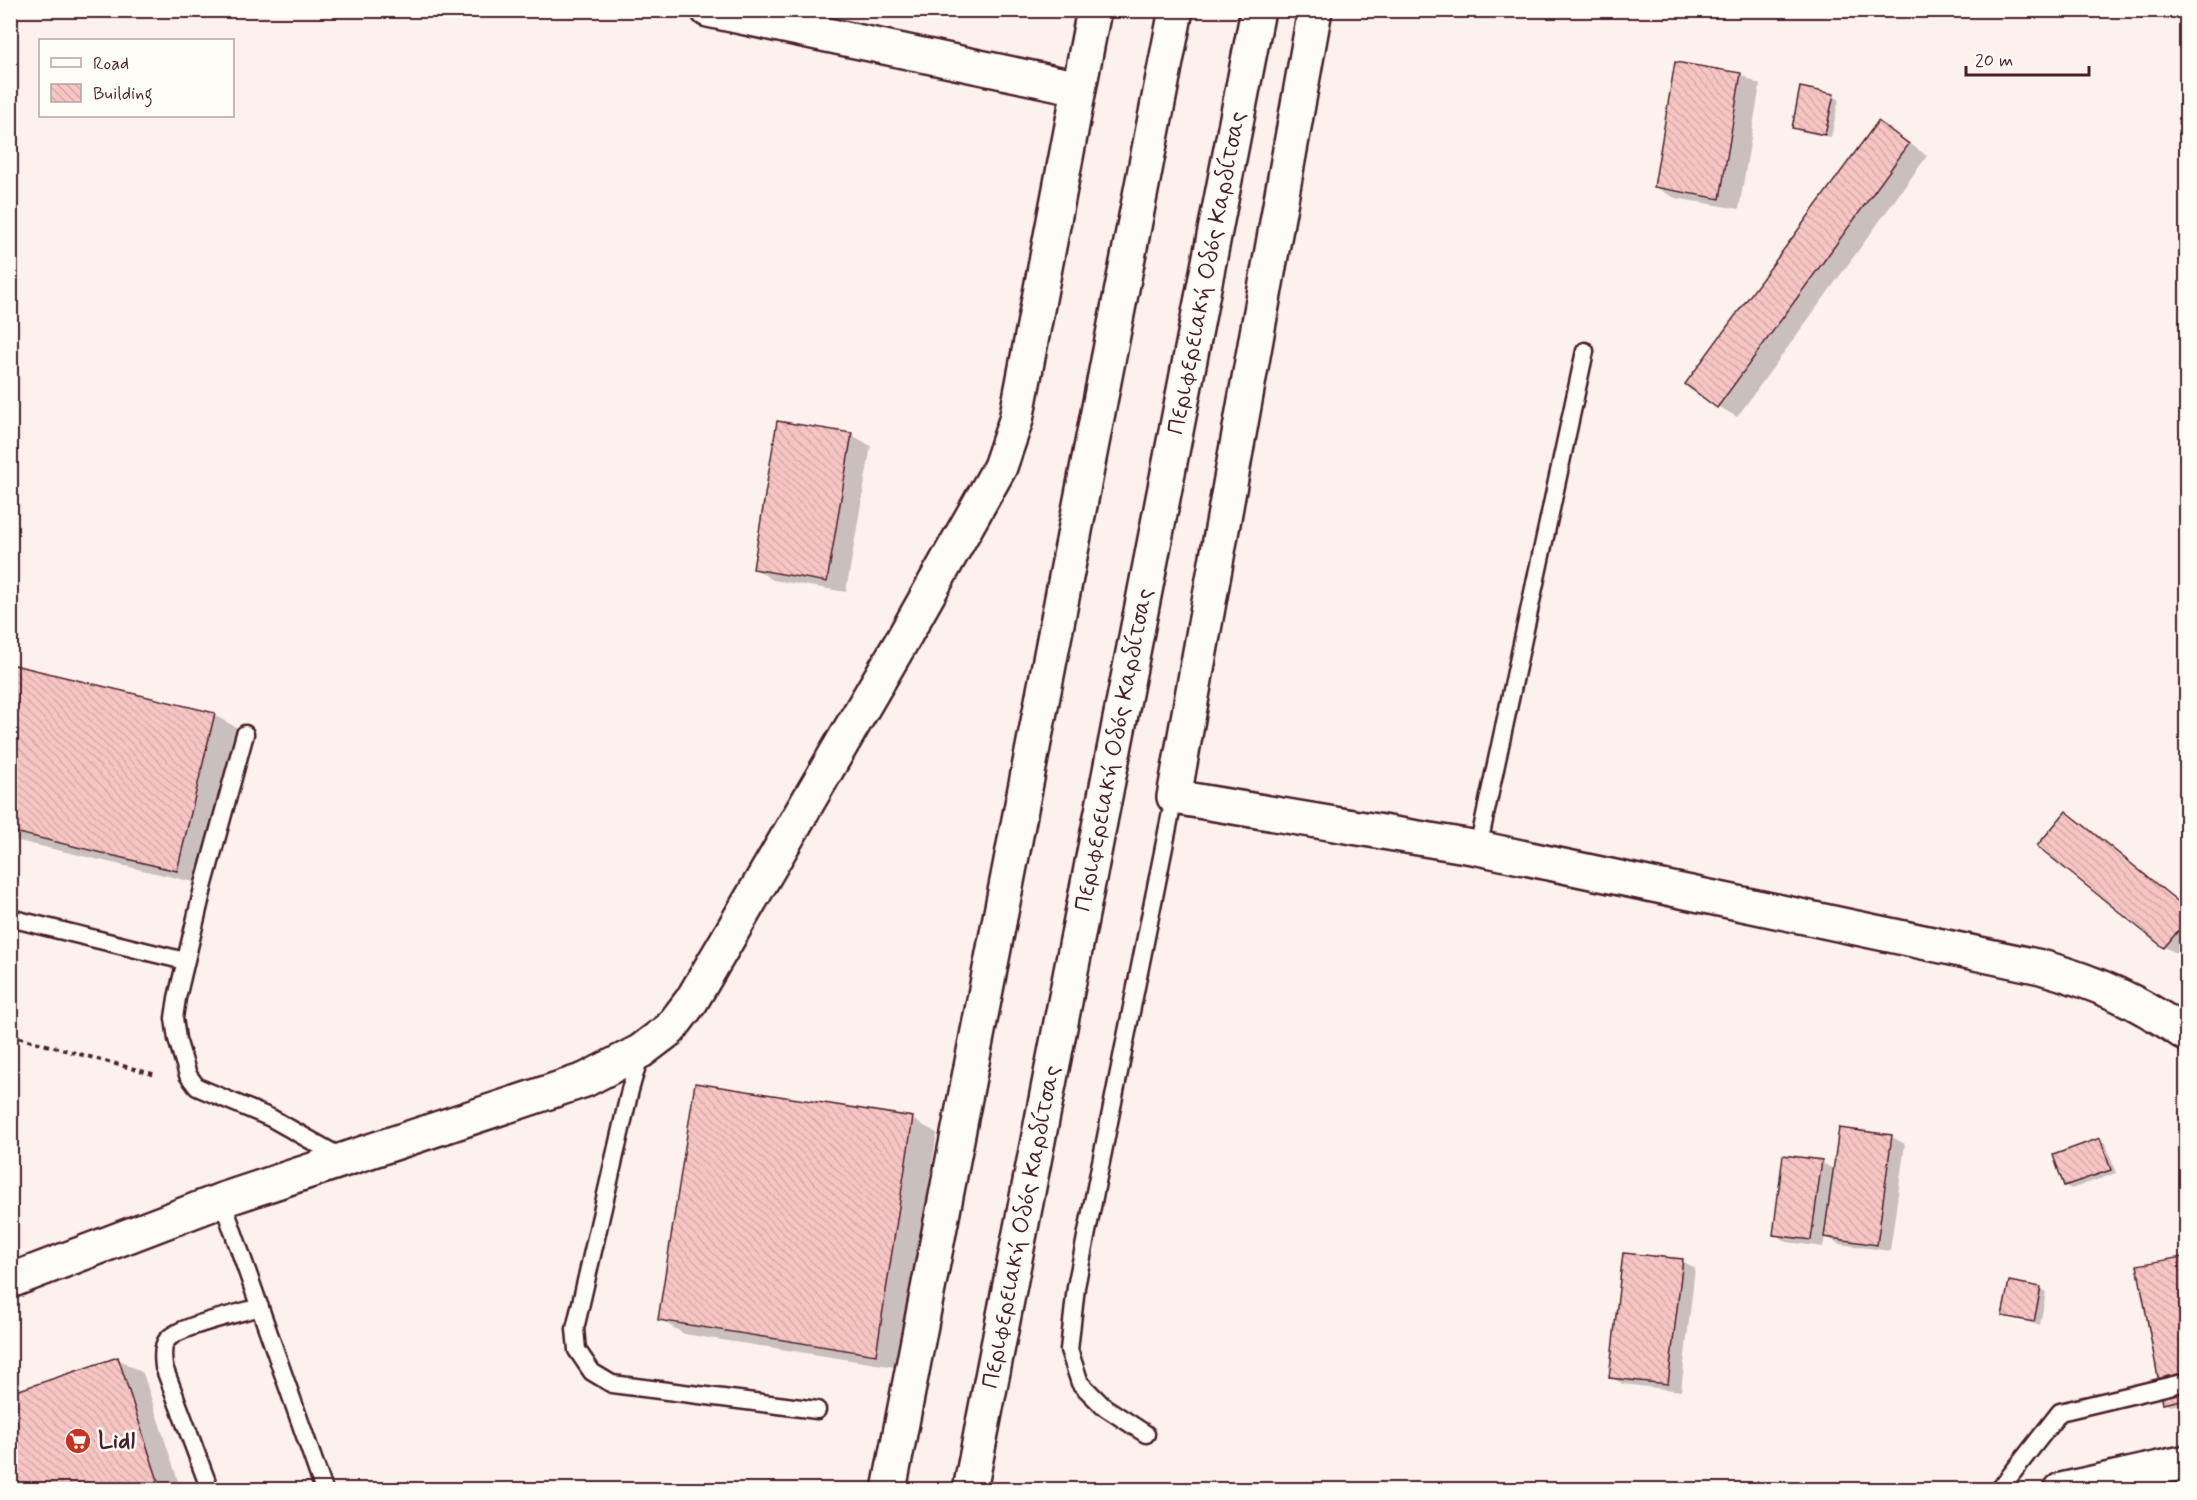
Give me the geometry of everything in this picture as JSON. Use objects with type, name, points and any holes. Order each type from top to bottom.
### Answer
[{"type":"street","points":[[708,10],[1079,88]]},
{"type":"street","points":[[10,1281],[222,1200],[585,1080],[641,1051],[669,1029],[692,1000],[903,639],[1000,467],[1016,420],[1094,10]]},
{"type":"street","points":[[890,1490],[1176,10]]},
{"type":"street","name":"Περιφερειακή Οδός Καρδίτσας","points":[[970,1490],[1258,10]]},
{"type":"street","points":[[1315,10],[1174,797],[1478,848],[2041,967],[2082,979],[2122,996],[2187,1034]]},
{"type":"street","points":[[2070,1489],[2187,1462]]},
{"type":"lane","points":[[1478,848],[1585,351]]},
{"type":"lane","points":[[245,734],[185,961],[174,1018],[182,1058],[188,1075],[197,1087],[271,1118],[345,1159]]},
{"type":"lane","points":[[1146,1434],[1103,1406],[1080,1383],[1070,1350],[1080,1266],[1174,797]]},
{"type":"lane","points":[[10,918],[185,961]]},
{"type":"lane","points":[[641,1051],[575,1329],[577,1350],[592,1372],[612,1384],[817,1410]]},
{"type":"lane","points":[[222,1200],[324,1490]]},
{"type":"lane","points":[[210,1490],[164,1367],[163,1354],[166,1340],[178,1331],[260,1307]]},
{"type":"lane","points":[[1999,1490],[2060,1412],[2187,1382]]},
{"type":"path","points":[[10,1035],[197,1087]]},
{"type":"building","points":[[1675,62],[1741,73],[1720,199],[1654,187]]},
{"type":"building","points":[[1800,87],[1834,94],[1825,135],[1792,128]]},
{"type":"building","points":[[1878,121],[1909,144],[1717,408],[1685,384]]},
{"type":"building","points":[[777,421],[852,433],[827,582],[753,569]]},
{"type":"building","points":[[10,664],[215,713],[177,871],[10,831]]},
{"type":"building","points":[[2066,811],[2186,908],[2186,921],[2164,948],[2037,846]]},
{"type":"building","points":[[695,1083],[913,1117],[876,1355],[658,1320]]},
{"type":"building","points":[[1839,1128],[1892,1135],[1877,1245],[1824,1237]]},
{"type":"building","points":[[2100,1138],[2111,1170],[2064,1186],[2053,1155]]},
{"type":"building","points":[[1783,1155],[1822,1160],[1811,1240],[1773,1235]]},
{"type":"building","points":[[1623,1253],[1683,1259],[1668,1384],[1609,1378]]},
{"type":"building","points":[[2182,1257],[2186,1284],[2186,1399],[2163,1404],[2137,1265]]},
{"type":"building","points":[[2009,1281],[2041,1287],[2034,1322],[2002,1316]]},
{"type":"building","name":"Lidl","points":[[118,1357],[161,1490],[10,1490],[10,1393]]},
{"type":"place","name":"Lidl","points":[[78,1441]]}]
